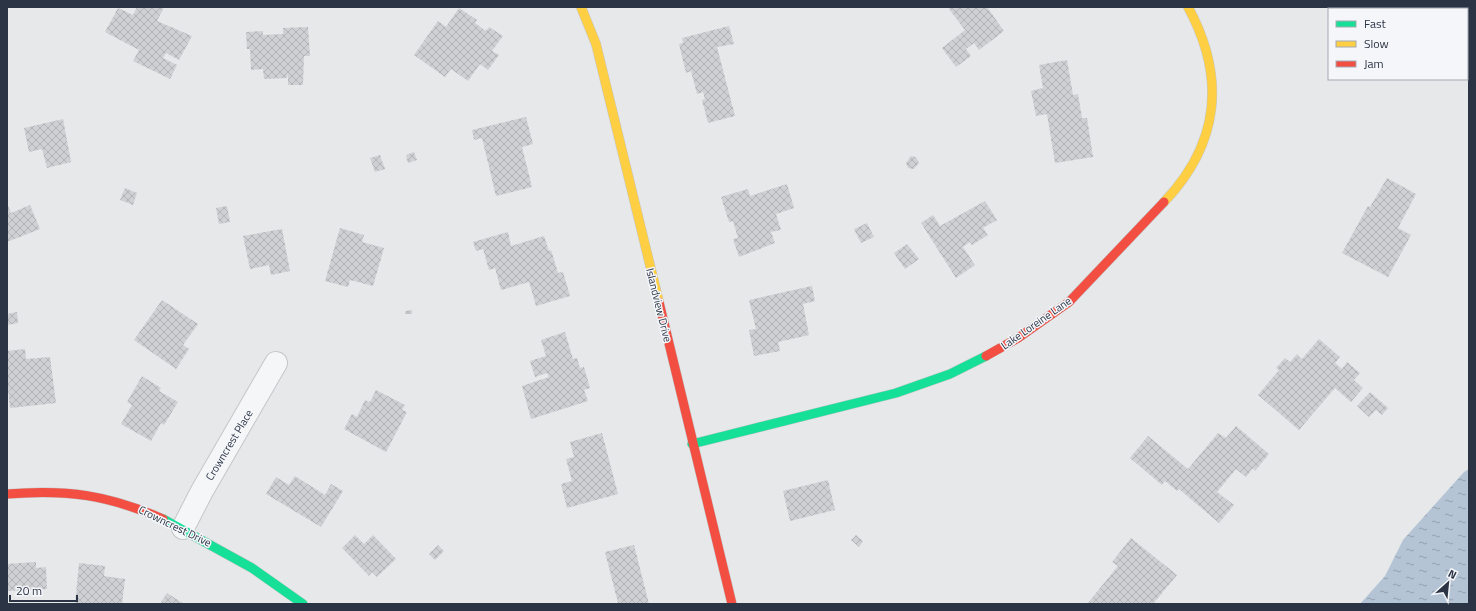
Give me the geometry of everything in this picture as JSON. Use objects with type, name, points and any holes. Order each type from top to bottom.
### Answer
[{"type":"street","name":"Islandview Drive","points":[[581,7],[596,44],[732,604]]},
{"type":"street","name":"Lake Loreine Lane","points":[[692,444],[888,395],[950,374],[1018,338],[1069,302],[1185,180],[1201,148],[1208,127],[1211,109],[1211,67],[1207,47],[1198,23],[1188,7]]},
{"type":"street","name":"Crowncrest Place","points":[[183,528],[202,491],[276,363]]},
{"type":"street","name":"Crowncrest Drive","points":[[7,494],[54,491],[75,492],[111,499],[144,509],[183,528],[260,572],[303,604]]},
{"type":"water","points":[[1469,469],[1469,604],[1360,604],[1385,576],[1403,540],[1464,472]]},
{"type":"building","points":[[137,7],[164,7],[157,21],[192,36],[179,60],[166,53],[163,58],[177,65],[170,79],[133,61],[139,50],[105,32],[118,8],[133,15]]},
{"type":"building","points":[[951,7],[987,7],[1004,31],[979,50],[974,43],[966,49],[971,56],[956,67],[942,48],[965,30],[949,9]]},
{"type":"building","points":[[459,8],[477,20],[475,23],[486,31],[489,27],[503,36],[492,51],[499,55],[488,70],[480,64],[468,81],[451,69],[445,77],[414,55],[438,21],[446,27]]},
{"type":"building","points":[[729,26],[734,44],[717,47],[735,116],[708,123],[702,100],[705,99],[703,92],[697,94],[691,71],[686,73],[679,44],[683,43],[682,38]]},
{"type":"building","points":[[308,27],[310,56],[304,56],[303,85],[288,85],[288,72],[287,78],[264,79],[263,69],[251,70],[250,49],[247,49],[246,32],[263,31],[263,35],[283,34],[283,28]]},
{"type":"building","points":[[1067,60],[1073,95],[1078,94],[1082,118],[1087,118],[1093,157],[1055,163],[1047,114],[1036,116],[1031,91],[1043,88],[1039,65]]},
{"type":"building","points":[[526,117],[533,144],[522,147],[532,187],[496,196],[482,138],[474,140],[472,130]]},
{"type":"building","points":[[63,119],[71,162],[47,168],[42,149],[29,152],[24,128]]},
{"type":"building","points":[[414,152],[417,160],[408,163],[406,155]]},
{"type":"building","points":[[380,155],[385,169],[375,172],[370,158]]},
{"type":"building","points":[[911,156],[916,157],[919,163],[914,169],[908,168],[906,163]]},
{"type":"building","points":[[1387,178],[1416,194],[1398,228],[1411,235],[1388,277],[1342,253],[1368,206],[1370,207]]},
{"type":"building","points":[[787,184],[794,208],[776,214],[781,230],[771,232],[775,243],[739,257],[733,239],[738,238],[733,221],[729,222],[721,197],[748,189],[750,196]]},
{"type":"building","points":[[125,188],[137,193],[133,205],[120,200]]},
{"type":"building","points":[[985,201],[997,220],[983,228],[988,235],[972,245],[970,242],[963,247],[975,265],[956,278],[921,223],[933,215],[940,226]]},
{"type":"building","points":[[7,203],[11,213],[30,205],[40,229],[7,242]]},
{"type":"building","points":[[227,206],[230,222],[219,224],[216,208]]},
{"type":"building","points":[[867,223],[874,237],[861,243],[854,229]]},
{"type":"building","points":[[340,228],[364,235],[362,242],[384,248],[373,286],[350,280],[348,287],[325,281]]},
{"type":"building","points":[[282,229],[290,271],[271,275],[269,265],[250,269],[243,236]]},
{"type":"building","points":[[508,232],[511,246],[544,236],[549,251],[551,250],[558,273],[563,272],[570,296],[536,306],[529,282],[501,290],[495,268],[489,270],[483,249],[476,251],[473,242]]},
{"type":"building","points":[[907,244],[919,259],[905,269],[894,253]]},
{"type":"building","points":[[812,286],[815,301],[803,304],[809,335],[778,342],[780,351],[754,356],[749,330],[756,329],[749,300]]},
{"type":"building","points":[[162,300],[198,324],[183,345],[189,349],[176,369],[134,340]]},
{"type":"building","points":[[412,310],[412,314],[405,314],[405,311]]},
{"type":"building","points":[[17,312],[18,323],[7,325],[7,314]]},
{"type":"building","points":[[565,332],[573,359],[577,358],[580,368],[584,367],[590,388],[584,390],[588,401],[531,419],[522,386],[549,377],[547,373],[535,377],[530,361],[546,356],[541,340]]},
{"type":"building","points":[[1319,339],[1340,357],[1335,363],[1342,369],[1347,362],[1360,373],[1354,380],[1363,388],[1351,402],[1335,388],[1299,430],[1258,395],[1279,370],[1276,368],[1285,358],[1290,362],[1297,354],[1302,359]]},
{"type":"building","points":[[25,349],[26,359],[50,357],[56,403],[10,408],[7,380],[7,351]]},
{"type":"building","points":[[142,376],[161,388],[159,391],[178,402],[164,425],[161,423],[151,441],[121,424],[132,405],[127,402]]},
{"type":"building","points":[[376,390],[405,405],[402,410],[407,412],[386,452],[344,429],[352,414],[357,417],[365,400],[370,402]]},
{"type":"building","points":[[1370,392],[1388,408],[1382,415],[1376,410],[1369,417],[1357,406]]},
{"type":"building","points":[[1236,426],[1269,454],[1255,471],[1253,468],[1246,477],[1236,469],[1217,492],[1234,505],[1219,523],[1179,489],[1177,491],[1165,481],[1162,485],[1130,458],[1148,436],[1188,469],[1218,433],[1226,438]]},
{"type":"building","points":[[602,433],[618,494],[567,508],[561,484],[572,481],[566,459],[574,457],[570,442]]},
{"type":"building","points":[[295,476],[325,495],[331,484],[343,491],[321,527],[266,494],[276,477],[289,485]]},
{"type":"building","points":[[828,480],[835,510],[790,521],[783,491]]},
{"type":"building","points":[[355,535],[364,544],[373,535],[396,559],[377,577],[372,572],[369,576],[342,548]]},
{"type":"building","points":[[856,535],[863,541],[859,547],[851,540]]},
{"type":"building","points":[[1131,538],[1177,575],[1153,604],[1087,604],[1118,566],[1112,562]]},
{"type":"building","points":[[438,545],[444,551],[435,560],[429,554]]},
{"type":"building","points":[[634,545],[649,604],[615,604],[618,603],[605,552]]},
{"type":"building","points":[[36,562],[36,568],[46,567],[47,589],[7,591],[7,564]]},
{"type":"building","points":[[79,563],[105,566],[104,576],[125,579],[122,604],[75,604]]},
{"type":"building","points":[[167,593],[184,604],[163,604],[161,602]]},
{"type":"traffic: fast","points":[[692,444],[896,393],[950,374],[986,356]]},
{"type":"traffic: fast","points":[[163,519],[252,568],[303,604]]},
{"type":"traffic: slow","points":[[581,7],[596,44],[659,302]]},
{"type":"traffic: slow","points":[[1164,202],[1183,180],[1197,156],[1206,133],[1211,109],[1212,84],[1208,59],[1200,33],[1188,7]]},
{"type":"traffic: jam","points":[[986,356],[1018,338],[1069,302],[1164,202]]},
{"type":"traffic: jam","points":[[659,302],[732,604]]},
{"type":"traffic: jam","points":[[7,494],[49,492],[87,496],[124,504],[163,519]]}]
